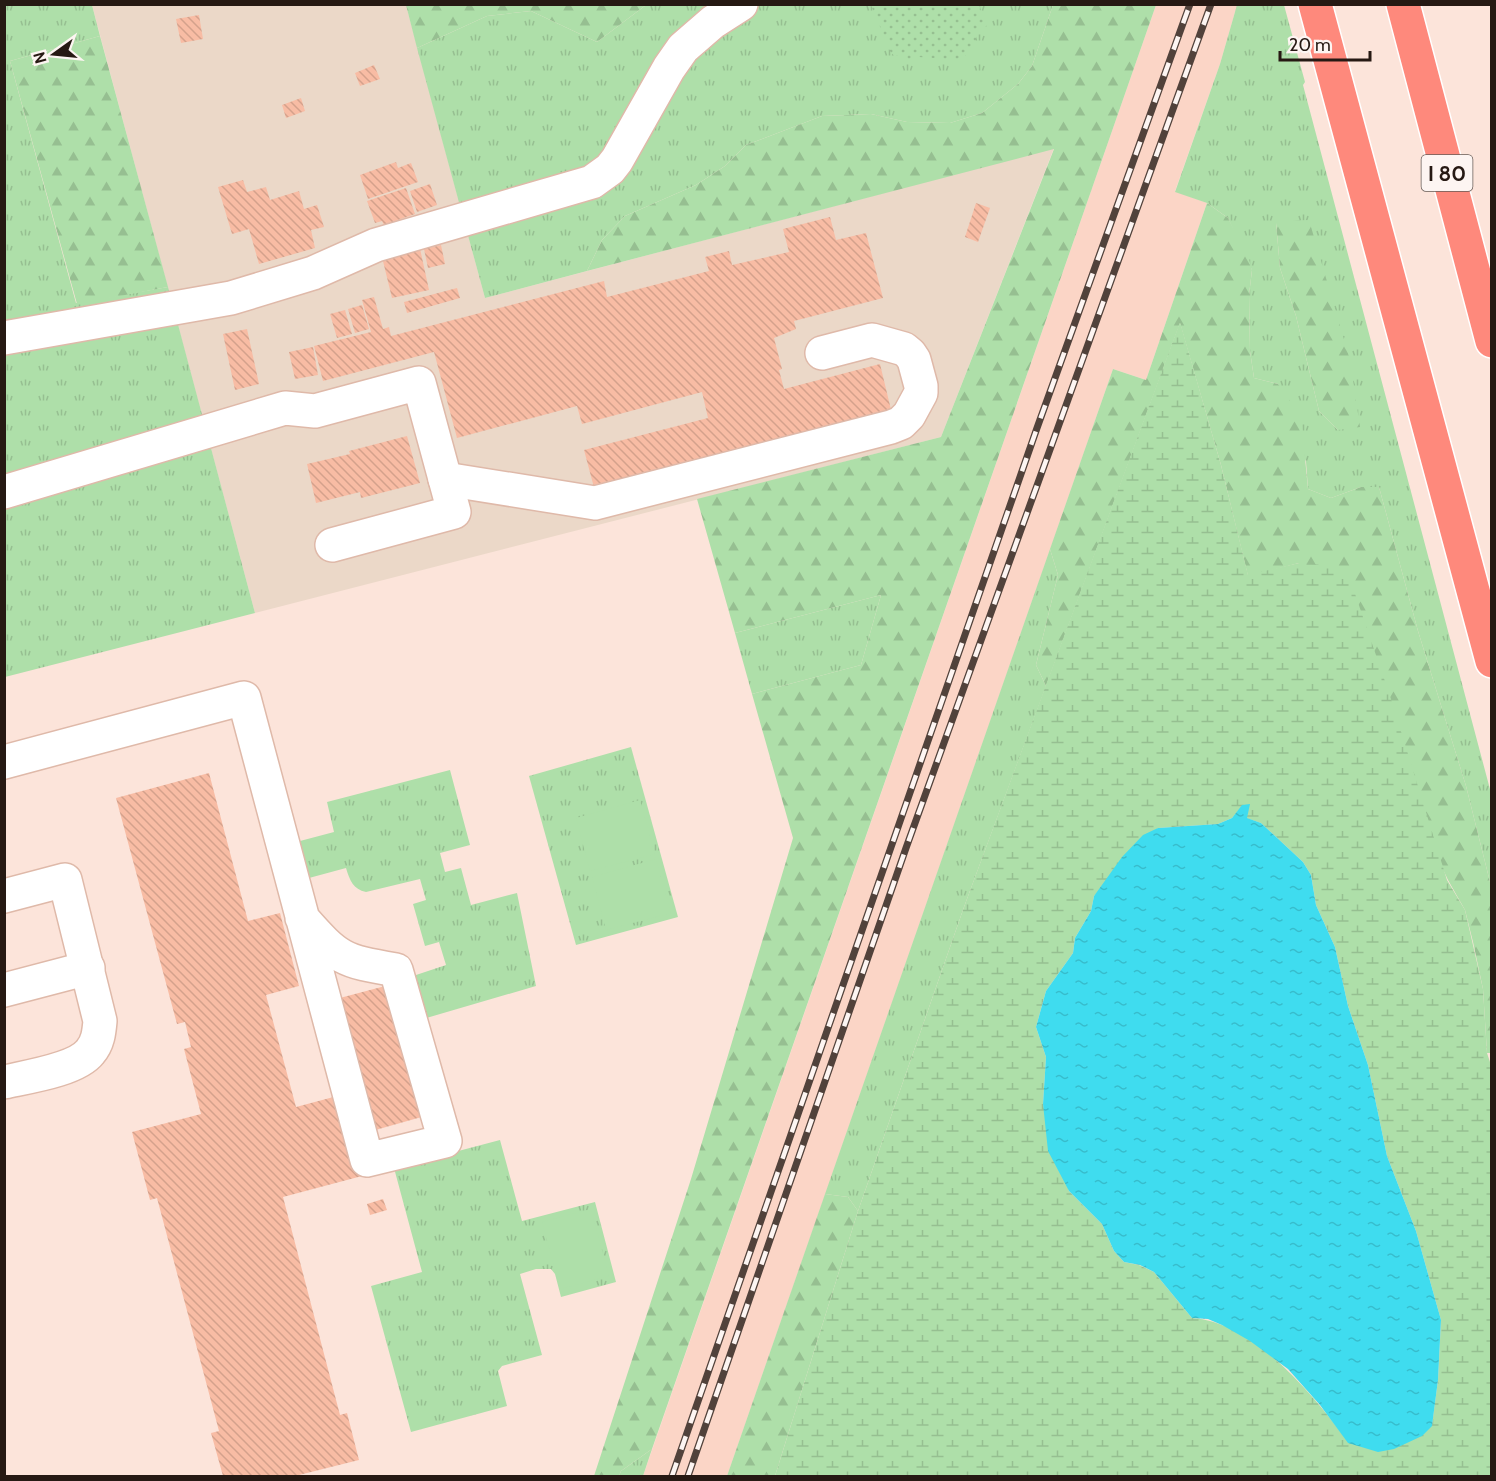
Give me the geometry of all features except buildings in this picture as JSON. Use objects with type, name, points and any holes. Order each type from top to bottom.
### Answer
[{"type":"highway","points":[[1315,4],[1491,661]]},
{"type":"highway","name":"I 80","points":[[1403,4],[1491,341]]},
{"type":"lane","points":[[4,338],[231,298],[312,273],[376,245],[592,182],[602,176],[617,160],[669,68],[683,48],[713,22],[741,4]]},
{"type":"lane","points":[[445,479],[595,503],[891,427],[901,423],[919,400],[921,386],[914,360],[904,349],[872,340],[822,353]]},
{"type":"lane","points":[[4,492],[285,408],[315,411],[419,383],[454,512],[332,545]]},
{"type":"lane","points":[[4,762],[244,698],[302,918],[367,1160],[445,1141],[396,970],[347,960],[324,943],[302,918]]},
{"type":"lane","points":[[4,896],[65,880],[100,1021],[97,1042],[91,1052],[78,1062],[4,1082]]},
{"type":"lane","points":[[4,990],[88,968]]},
{"type":"shaded area","points":[[92,5],[406,5],[485,298],[1054,148],[941,437],[255,613]]},
{"type":"shaded area","points":[[1156,5],[1237,5],[1220,64],[1175,191],[1207,203],[1146,380],[1113,369],[727,1476],[643,1476]]},
{"type":"green space","points":[[406,4],[646,5],[597,42],[531,11],[487,16],[417,48]]},
{"type":"green space","points":[[5,5],[92,5],[100,36],[10,61],[76,303],[168,287],[255,613],[5,677]]},
{"type":"green space","points":[[646,5],[1053,5],[1032,66],[1018,84],[982,113],[950,123],[907,122],[871,114],[822,116],[746,145],[725,166],[696,185],[625,216],[602,240],[587,271],[485,298],[417,48],[487,16],[531,11],[597,42]]},
{"type":"green space","points":[[871,5],[979,5],[987,26],[977,31],[975,46],[961,60],[919,57],[907,61],[904,55],[895,56],[891,53]]},
{"type":"green space","points":[[1053,5],[1156,5],[652,1449],[621,1471],[619,1476],[594,1476],[691,1179],[793,838],[752,694],[861,665],[881,595],[735,633],[697,499],[941,437],[1054,149],[587,271],[602,240],[625,216],[696,185],[725,166],[746,145],[822,116],[871,114],[907,122],[950,123],[982,113],[1018,84],[1032,66]]},
{"type":"green space","points":[[1237,5],[1284,5],[1305,82],[1303,85],[1491,793],[1491,886],[1466,786],[1418,631],[1379,487],[1361,487],[1331,498],[1308,489],[1306,462],[1278,384],[1254,378],[1250,351],[1249,295],[1252,270],[1228,218],[1207,203],[1175,192],[1220,64]],"holes":[[[1276,222],[1338,430],[1319,411],[1296,316],[1280,268]]]},
{"type":"green space","points":[[100,36],[168,287],[77,304],[10,61]]},
{"type":"green space","points":[[1207,203],[1228,218],[1248,256],[1252,270],[1249,295],[1250,351],[1254,378],[1278,384],[1301,416],[1308,489],[1331,498],[1361,487],[1379,487],[1418,631],[1466,786],[1491,886],[1491,1053],[1487,1053],[1483,989],[1465,910],[1448,880],[1299,563],[1248,576],[1221,465],[1180,323],[1046,686],[1036,665],[1058,575],[1050,549],[1113,369],[1146,380]]},
{"type":"green space","points":[[1309,220],[1350,360],[1360,427],[1338,430],[1319,411],[1296,316],[1280,268],[1276,222]]},
{"type":"green space","points":[[1180,322],[1221,465],[1248,575],[1299,563],[1336,566],[1352,585],[1390,696],[1447,880],[1465,910],[1483,989],[1487,1053],[1492,1068],[1491,1476],[775,1476],[858,1211],[964,907]],"holes":[[[1242,806],[1246,818],[1261,823],[1303,862],[1311,875],[1316,905],[1335,947],[1348,1006],[1368,1065],[1387,1156],[1416,1231],[1441,1320],[1438,1380],[1432,1425],[1349,1443],[1301,1384],[1260,1347],[1238,1333],[1215,1323],[1192,1318],[1154,1272],[1139,1265],[1124,1262],[1114,1251],[1102,1224],[1069,1191],[1043,1104],[1046,1057],[1036,1027],[1046,991],[1073,953],[1075,938],[1091,911],[1094,896],[1158,828],[1218,824],[1232,818]]]},
{"type":"green space","points":[[1050,549],[1058,575],[1036,665],[1046,686],[964,907],[858,1211],[848,1197],[825,1194]]},
{"type":"green space","points":[[881,595],[861,665],[752,694],[735,633]]},
{"type":"green space","points":[[631,747],[678,917],[576,945],[529,776]]},
{"type":"green space","points":[[450,770],[470,845],[440,853],[445,872],[461,868],[471,905],[517,893],[536,986],[423,1019],[410,977],[446,965],[439,942],[425,946],[413,904],[426,900],[420,879],[366,892],[353,884],[346,868],[309,878],[300,841],[334,832],[327,802]]},
{"type":"green space","points":[[640,800],[655,854],[590,871],[576,818]]},
{"type":"green space","points":[[656,859],[671,913],[606,930],[592,877]]},
{"type":"green space","points":[[500,1140],[522,1221],[595,1202],[616,1282],[561,1297],[555,1274],[551,1269],[536,1269],[520,1274],[542,1355],[502,1366],[498,1371],[507,1406],[411,1432],[371,1286],[422,1272],[394,1168]]},
{"type":"green space","points":[[825,1194],[848,1197],[858,1211],[775,1476],[727,1476]]},
{"type":"green space","points":[[591,1209],[609,1276],[560,1289],[542,1222]]},
{"type":"green space","points":[[652,1449],[643,1476],[619,1476],[621,1471]]},
{"type":"water","points":[[1250,804],[1247,818],[1261,823],[1303,862],[1311,875],[1316,905],[1335,947],[1348,1006],[1368,1065],[1387,1156],[1416,1231],[1441,1320],[1438,1380],[1432,1426],[1422,1436],[1394,1449],[1378,1452],[1348,1443],[1320,1405],[1288,1369],[1250,1341],[1222,1325],[1208,1319],[1192,1318],[1154,1272],[1140,1265],[1124,1262],[1114,1251],[1102,1224],[1069,1191],[1048,1151],[1043,1104],[1046,1057],[1036,1027],[1046,991],[1073,953],[1075,938],[1091,911],[1094,896],[1122,857],[1143,835],[1158,828],[1218,824],[1232,818],[1242,805]]},
{"type":"railway","points":[[672,1476],[1037,428],[1190,4]]},
{"type":"railway","points":[[688,1476],[906,848],[1211,4]]}]
